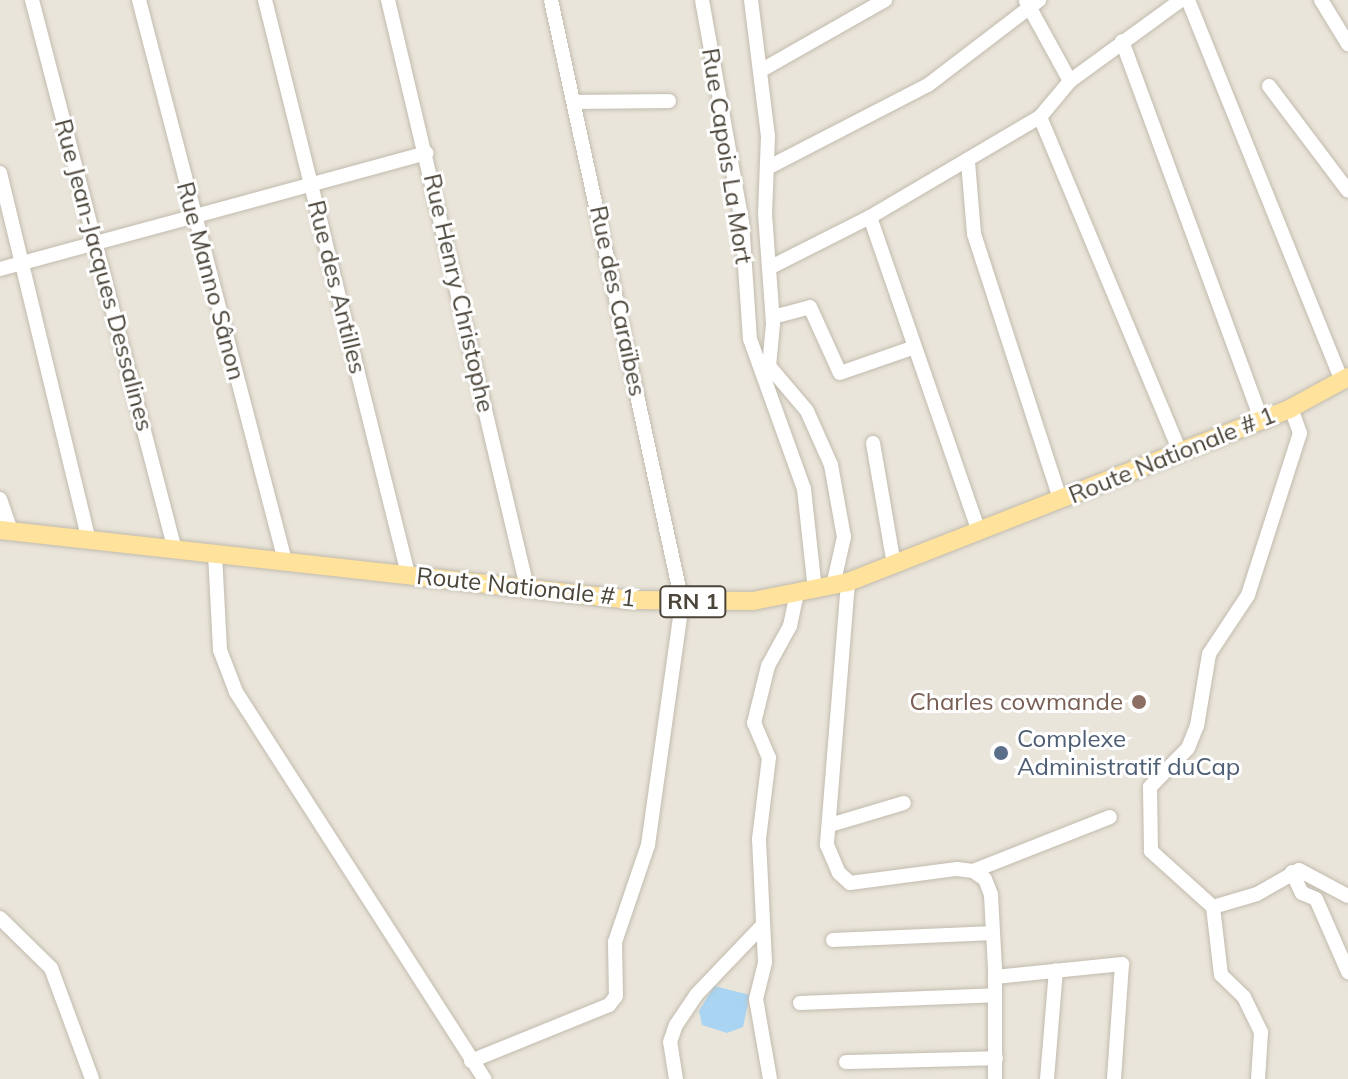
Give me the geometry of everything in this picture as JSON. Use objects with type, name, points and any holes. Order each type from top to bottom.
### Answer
[{"type":"main road","name":"Route Nationale # 1","points":[[6,530],[682,602],[753,601],[823,588],[894,564],[1291,408],[1345,380]]},
{"type":"street","name":"Rue Jean-Jacques Dessalines","points":[[32,0],[175,550]]},
{"type":"street","name":"Rue Manno Sânon","points":[[139,0],[285,561]]},
{"type":"street","name":"Rue des Antilles","points":[[265,0],[408,574]]},
{"type":"street","name":"Rue Henry Christophe","points":[[388,0],[527,587]]},
{"type":"street","name":"Rue des Caraïbes","points":[[551,0],[682,602]]},
{"type":"street","name":"Rue Capois La Mort","points":[[702,0],[742,222],[750,339],[804,489],[823,588]]},
{"type":"street","points":[[751,0],[769,167],[769,268],[773,317],[769,366],[807,411],[822,441],[843,515],[823,588],[830,825],[827,845],[839,873],[850,883],[973,871],[1110,817]]},
{"type":"street","points":[[760,71],[885,0]]},
{"type":"street","points":[[769,268],[870,217],[1040,117],[1070,81],[1181,0]]},
{"type":"street","points":[[1188,0],[1345,380]]},
{"type":"street","points":[[1321,0],[1348,44]]},
{"type":"street","points":[[769,167],[928,85],[1031,2],[1070,81]]},
{"type":"street","points":[[1122,41],[1261,418]]},
{"type":"street","points":[[1269,86],[1348,191]]},
{"type":"street","points":[[574,102],[669,101]]},
{"type":"street","points":[[1040,117],[1180,452]]},
{"type":"street","points":[[0,269],[96,239],[426,153]]},
{"type":"street","points":[[968,162],[974,234],[1060,499]]},
{"type":"street","points":[[0,173],[89,540]]},
{"type":"street","points":[[870,217],[979,531]]},
{"type":"street","points":[[773,317],[810,307],[840,373],[915,347]]},
{"type":"street","points":[[1258,1079],[1261,1032],[1244,997],[1221,975],[1213,907],[1151,851],[1150,787],[1188,748],[1197,726],[1209,654],[1248,595],[1300,433],[1291,408]]},
{"type":"street","points":[[873,443],[894,564]]},
{"type":"street","points":[[0,499],[6,530]]},
{"type":"street","points":[[215,554],[220,650],[236,692],[484,1079]]},
{"type":"street","points":[[770,1079],[756,999],[765,962],[759,839],[769,758],[754,723],[768,666],[790,626],[823,588]]},
{"type":"street","points":[[471,1061],[609,1005],[616,996],[615,942],[648,845],[682,602]]},
{"type":"street","points":[[830,825],[904,803]]},
{"type":"street","points":[[973,871],[985,879],[991,895],[995,1079]]},
{"type":"street","points":[[1213,907],[1257,894],[1292,872],[1315,876],[1348,896]]},
{"type":"street","points":[[1292,872],[1302,893],[1316,899],[1348,972]]},
{"type":"street","points":[[0,918],[51,968],[92,1079]]},
{"type":"street","points":[[676,1079],[670,1042],[676,1025],[696,995],[763,925]]},
{"type":"street","points":[[833,940],[993,933]]},
{"type":"street","points":[[995,977],[1122,964],[1114,1079]]},
{"type":"street","points":[[1047,1079],[1056,970]]},
{"type":"street","points":[[800,1003],[995,995]]},
{"type":"street","points":[[846,1062],[996,1058]]},
{"type":"shaded area","points":[[0,0],[1348,0],[1348,1079],[0,1079]]},
{"type":"water","points":[[714,986],[750,995],[743,1027],[727,1033],[702,1025],[699,1011]]},
{"type":"place","name":"Charles cowmande","points":[[1139,702]]},
{"type":"place","name":"Complexe Administratif duCap","points":[[1001,753]]}]
